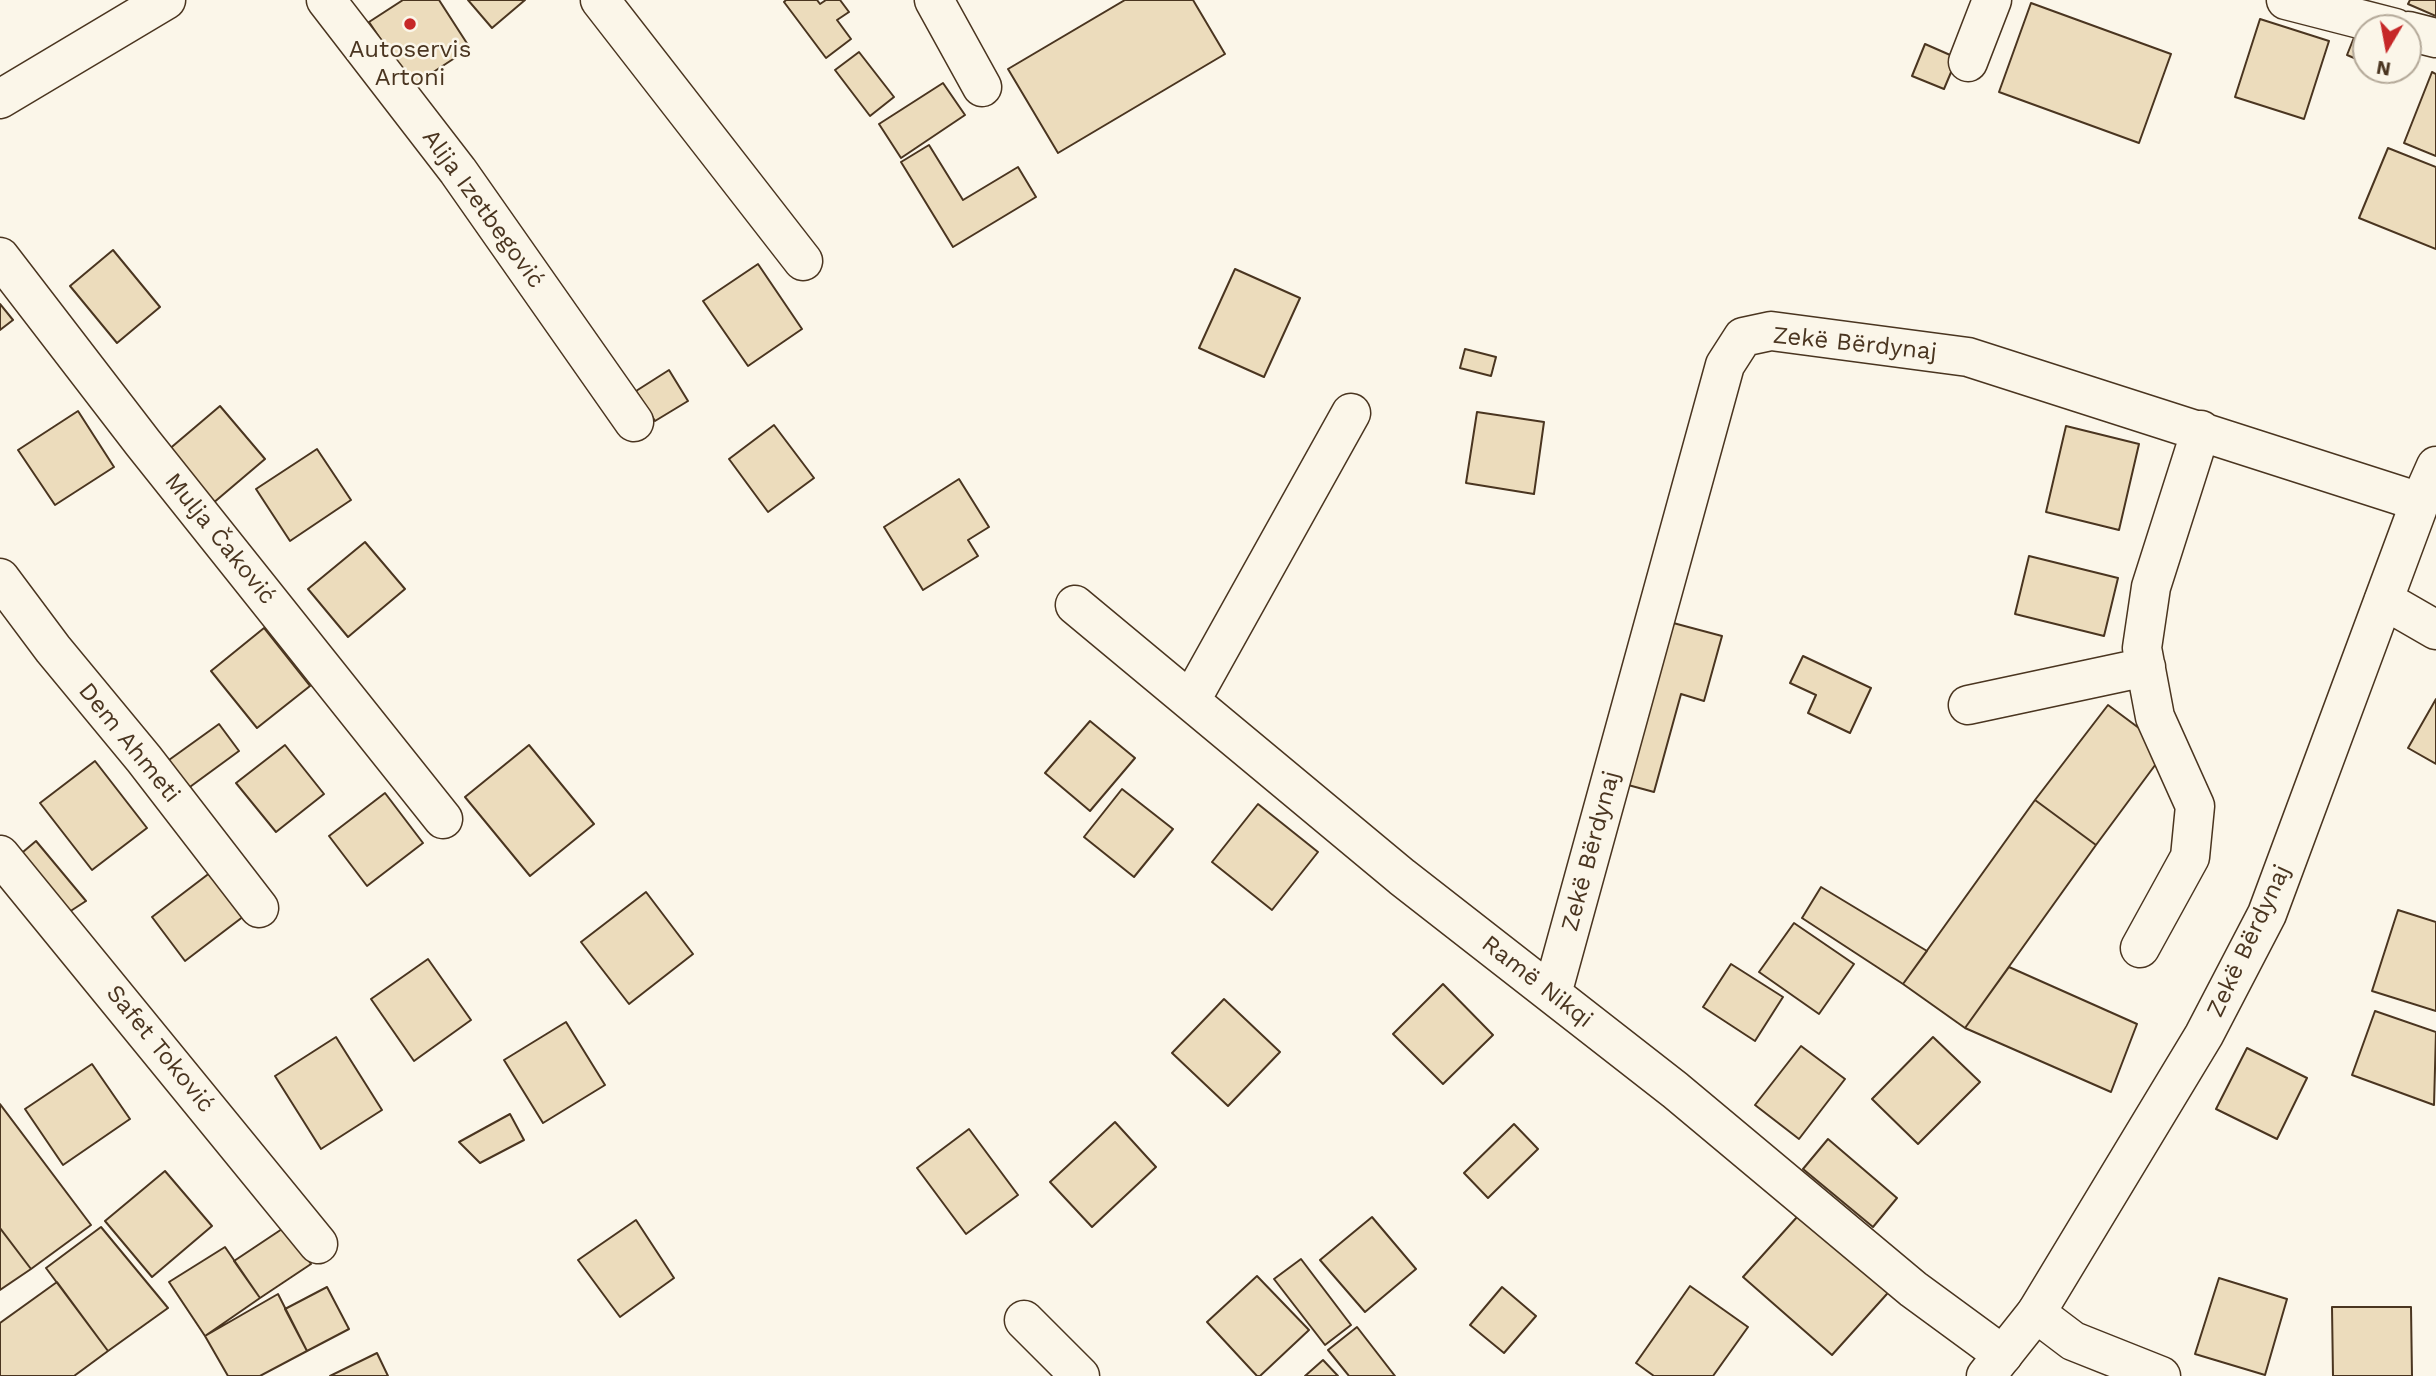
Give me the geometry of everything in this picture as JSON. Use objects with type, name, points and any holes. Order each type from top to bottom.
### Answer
[{"type":"street","name":"Alija Izetbegović","points":[[326,0],[458,172],[634,422]]},
{"type":"street","points":[[600,0],[803,261]]},
{"type":"street","points":[[934,0],[982,88]]},
{"type":"street","points":[[1968,61],[1992,0]]},
{"type":"street","points":[[2286,0],[2352,17]]},
{"type":"street","points":[[0,99],[150,4]]},
{"type":"street","name":"Mulja Čaković","points":[[0,257],[143,443],[443,819]]},
{"type":"street","name":"Zekë Bërdynaj","points":[[1552,994],[1725,365],[1743,337],[1771,331],[1968,356],[2420,502]]},
{"type":"street","points":[[1191,700],[1351,414]]},
{"type":"street","points":[[2140,948],[2190,857],[2195,806],[2155,717],[2142,648],[2151,587],[2201,430]]},
{"type":"street","name":"Zekë Bërdynaj","points":[[1995,1366],[2036,1313],[2204,1035],[2267,914],[2420,502],[2436,466]]},
{"type":"street","name":"Dem Ahmeti","points":[[0,578],[53,649],[144,759],[259,908]]},
{"type":"street","points":[[2384,600],[2436,630]]},
{"type":"street","name":"Ramë Nikqi","points":[[1075,605],[1402,877],[1675,1090],[1913,1289],[1995,1366]]},
{"type":"street","points":[[1968,705],[2146,667]]},
{"type":"street","name":"Safet Toković","points":[[0,855],[318,1244]]},
{"type":"street","points":[[2036,1313],[2073,1341],[2161,1376]]},
{"type":"street","points":[[1024,1320],[1080,1376]]},
{"type":"building","points":[[403,0],[439,0],[470,48],[412,86],[369,22]]},
{"type":"building","points":[[468,0],[525,0],[492,28]]},
{"type":"building","points":[[817,0],[820,4],[826,0],[840,0],[849,12],[837,20],[851,39],[826,58],[784,2]]},
{"type":"building","points":[[1125,0],[1193,0],[1225,54],[1058,153],[1008,69]]},
{"type":"building","points":[[2410,0],[2436,0],[2436,16],[2408,4]]},
{"type":"building","points":[[2031,3],[2171,54],[2139,143],[1999,92]]},
{"type":"building","points":[[2260,19],[2329,41],[2304,119],[2235,97]]},
{"type":"building","points":[[2352,42],[2352,57],[2347,55]]},
{"type":"building","points":[[1925,44],[1957,58],[1944,89],[1912,76]]},
{"type":"building","points":[[859,52],[894,97],[870,116],[835,70]]},
{"type":"building","points":[[2432,72],[2436,74],[2436,156],[2404,143]]},
{"type":"building","points":[[943,83],[965,115],[901,158],[879,124]]},
{"type":"building","points":[[929,145],[963,200],[1018,167],[1036,197],[953,247],[901,162]]},
{"type":"building","points":[[2388,148],[2436,167],[2436,249],[2359,218]]},
{"type":"building","points":[[113,250],[160,307],[117,343],[70,286]]},
{"type":"building","points":[[758,264],[802,329],[748,366],[703,301]]},
{"type":"building","points":[[1235,269],[1300,298],[1264,377],[1199,348]]},
{"type":"building","points":[[0,304],[13,320],[0,330]]},
{"type":"building","points":[[1465,349],[1496,357],[1491,376],[1460,368]]},
{"type":"building","points":[[669,370],[688,401],[655,421],[636,391]]},
{"type":"building","points":[[220,406],[265,459],[212,504],[167,451]]},
{"type":"building","points":[[78,411],[114,467],[55,505],[18,450]]},
{"type":"building","points":[[1477,412],[1544,422],[1534,494],[1466,483]]},
{"type":"building","points":[[774,425],[814,478],[768,512],[729,459]]},
{"type":"building","points":[[2066,426],[2139,444],[2119,530],[2046,512]]},
{"type":"building","points":[[317,449],[351,500],[290,541],[256,489]]},
{"type":"building","points":[[959,479],[989,527],[968,540],[978,556],[923,590],[884,527]]},
{"type":"building","points":[[365,542],[405,589],[348,637],[308,589]]},
{"type":"building","points":[[2029,556],[2118,578],[2104,636],[2015,614]]},
{"type":"building","points":[[1662,620],[1722,636],[1704,701],[1681,694],[1654,792],[1617,782]]},
{"type":"building","points":[[264,628],[310,686],[257,728],[211,671]]},
{"type":"building","points":[[1803,656],[1871,688],[1850,733],[1808,713],[1816,695],[1790,683]]},
{"type":"building","points":[[2436,699],[2436,764],[2408,748]]},
{"type":"building","points":[[2108,705],[2167,749],[2096,845],[2035,800]]},
{"type":"building","points":[[1090,721],[1135,758],[1090,811],[1045,773]]},
{"type":"building","points":[[219,724],[239,751],[183,792],[162,765]]},
{"type":"building","points":[[285,745],[324,794],[276,832],[236,783]]},
{"type":"building","points":[[529,745],[594,824],[530,876],[465,797]]},
{"type":"building","points":[[95,761],[147,828],[92,870],[40,803]]},
{"type":"building","points":[[1122,789],[1173,829],[1134,877],[1084,837]]},
{"type":"building","points":[[385,793],[423,843],[367,886],[329,836]]},
{"type":"building","points":[[2035,800],[2096,845],[1965,1028],[1903,984]]},
{"type":"building","points":[[1258,804],[1318,852],[1272,910],[1212,862]]},
{"type":"building","points":[[36,841],[86,901],[66,914],[17,857]]},
{"type":"building","points":[[211,872],[244,916],[185,961],[152,917]]},
{"type":"building","points":[[1821,887],[1927,951],[1903,984],[1802,918]]},
{"type":"building","points":[[646,892],[693,954],[629,1004],[581,942]]},
{"type":"building","points":[[2398,910],[2436,922],[2436,1011],[2372,991]]},
{"type":"building","points":[[1794,923],[1854,964],[1819,1014],[1759,972]]},
{"type":"building","points":[[428,959],[471,1020],[414,1061],[371,999]]},
{"type":"building","points":[[1731,964],[1783,997],[1755,1041],[1703,1007]]},
{"type":"building","points":[[2009,967],[2137,1024],[2111,1092],[1965,1028]]},
{"type":"building","points":[[1443,984],[1493,1035],[1443,1084],[1393,1034]]},
{"type":"building","points":[[1224,999],[1280,1052],[1228,1106],[1172,1053]]},
{"type":"building","points":[[2375,1011],[2436,1032],[2434,1105],[2352,1075]]},
{"type":"building","points":[[566,1022],[605,1085],[543,1123],[504,1060]]},
{"type":"building","points":[[336,1037],[382,1110],[321,1149],[275,1076]]},
{"type":"building","points":[[1933,1037],[1980,1082],[1918,1144],[1872,1099]]},
{"type":"building","points":[[1801,1046],[1845,1079],[1799,1139],[1755,1105]]},
{"type":"building","points":[[2247,1048],[2307,1078],[2277,1139],[2216,1109]]},
{"type":"building","points":[[92,1064],[130,1119],[63,1165],[25,1109]]},
{"type":"building","points":[[0,1104],[91,1225],[31,1269],[0,1228]]},
{"type":"building","points":[[510,1114],[524,1140],[480,1163],[459,1142]]},
{"type":"building","points":[[1115,1122],[1156,1167],[1092,1227],[1050,1182]]},
{"type":"building","points":[[1514,1124],[1538,1149],[1488,1198],[1464,1173]]},
{"type":"building","points":[[969,1129],[1018,1195],[966,1234],[917,1168]]},
{"type":"building","points":[[1828,1139],[1897,1198],[1873,1227],[1803,1169]]},
{"type":"building","points":[[165,1171],[212,1226],[152,1277],[105,1221]]},
{"type":"building","points":[[1806,1207],[1895,1285],[1832,1355],[1743,1277]]},
{"type":"building","points":[[1372,1217],[1416,1269],[1365,1312],[1320,1260]]},
{"type":"building","points":[[636,1220],[674,1278],[620,1317],[578,1260]]},
{"type":"building","points":[[101,1227],[168,1308],[108,1351],[46,1268]]},
{"type":"building","points":[[285,1227],[311,1264],[260,1298],[234,1261]]},
{"type":"building","points":[[0,1228],[31,1269],[0,1290]]},
{"type":"building","points":[[225,1247],[260,1298],[205,1336],[169,1282]]},
{"type":"building","points":[[1301,1259],[1351,1325],[1325,1345],[1274,1279]]},
{"type":"building","points":[[1257,1276],[1309,1330],[1260,1376],[1257,1376],[1207,1322]]},
{"type":"building","points":[[2219,1278],[2287,1299],[2265,1375],[2195,1354]]},
{"type":"building","points":[[57,1282],[108,1351],[74,1376],[0,1376],[0,1323]]},
{"type":"building","points":[[1690,1286],[1748,1327],[1713,1376],[1654,1376],[1636,1363]]},
{"type":"building","points":[[327,1287],[349,1329],[307,1351],[285,1309]]},
{"type":"building","points":[[1502,1287],[1536,1316],[1504,1353],[1470,1325]]},
{"type":"building","points":[[278,1294],[307,1351],[260,1376],[228,1376],[205,1336]]},
{"type":"building","points":[[2332,1307],[2411,1307],[2412,1376],[2333,1376]]},
{"type":"building","points":[[1357,1327],[1395,1376],[1349,1376],[1328,1350]]},
{"type":"building","points":[[377,1353],[388,1376],[330,1376]]},
{"type":"building","points":[[1323,1360],[1338,1376],[1305,1376]]},
{"type":"place","name":"Autoservis Artoni","points":[[410,24]]}]
